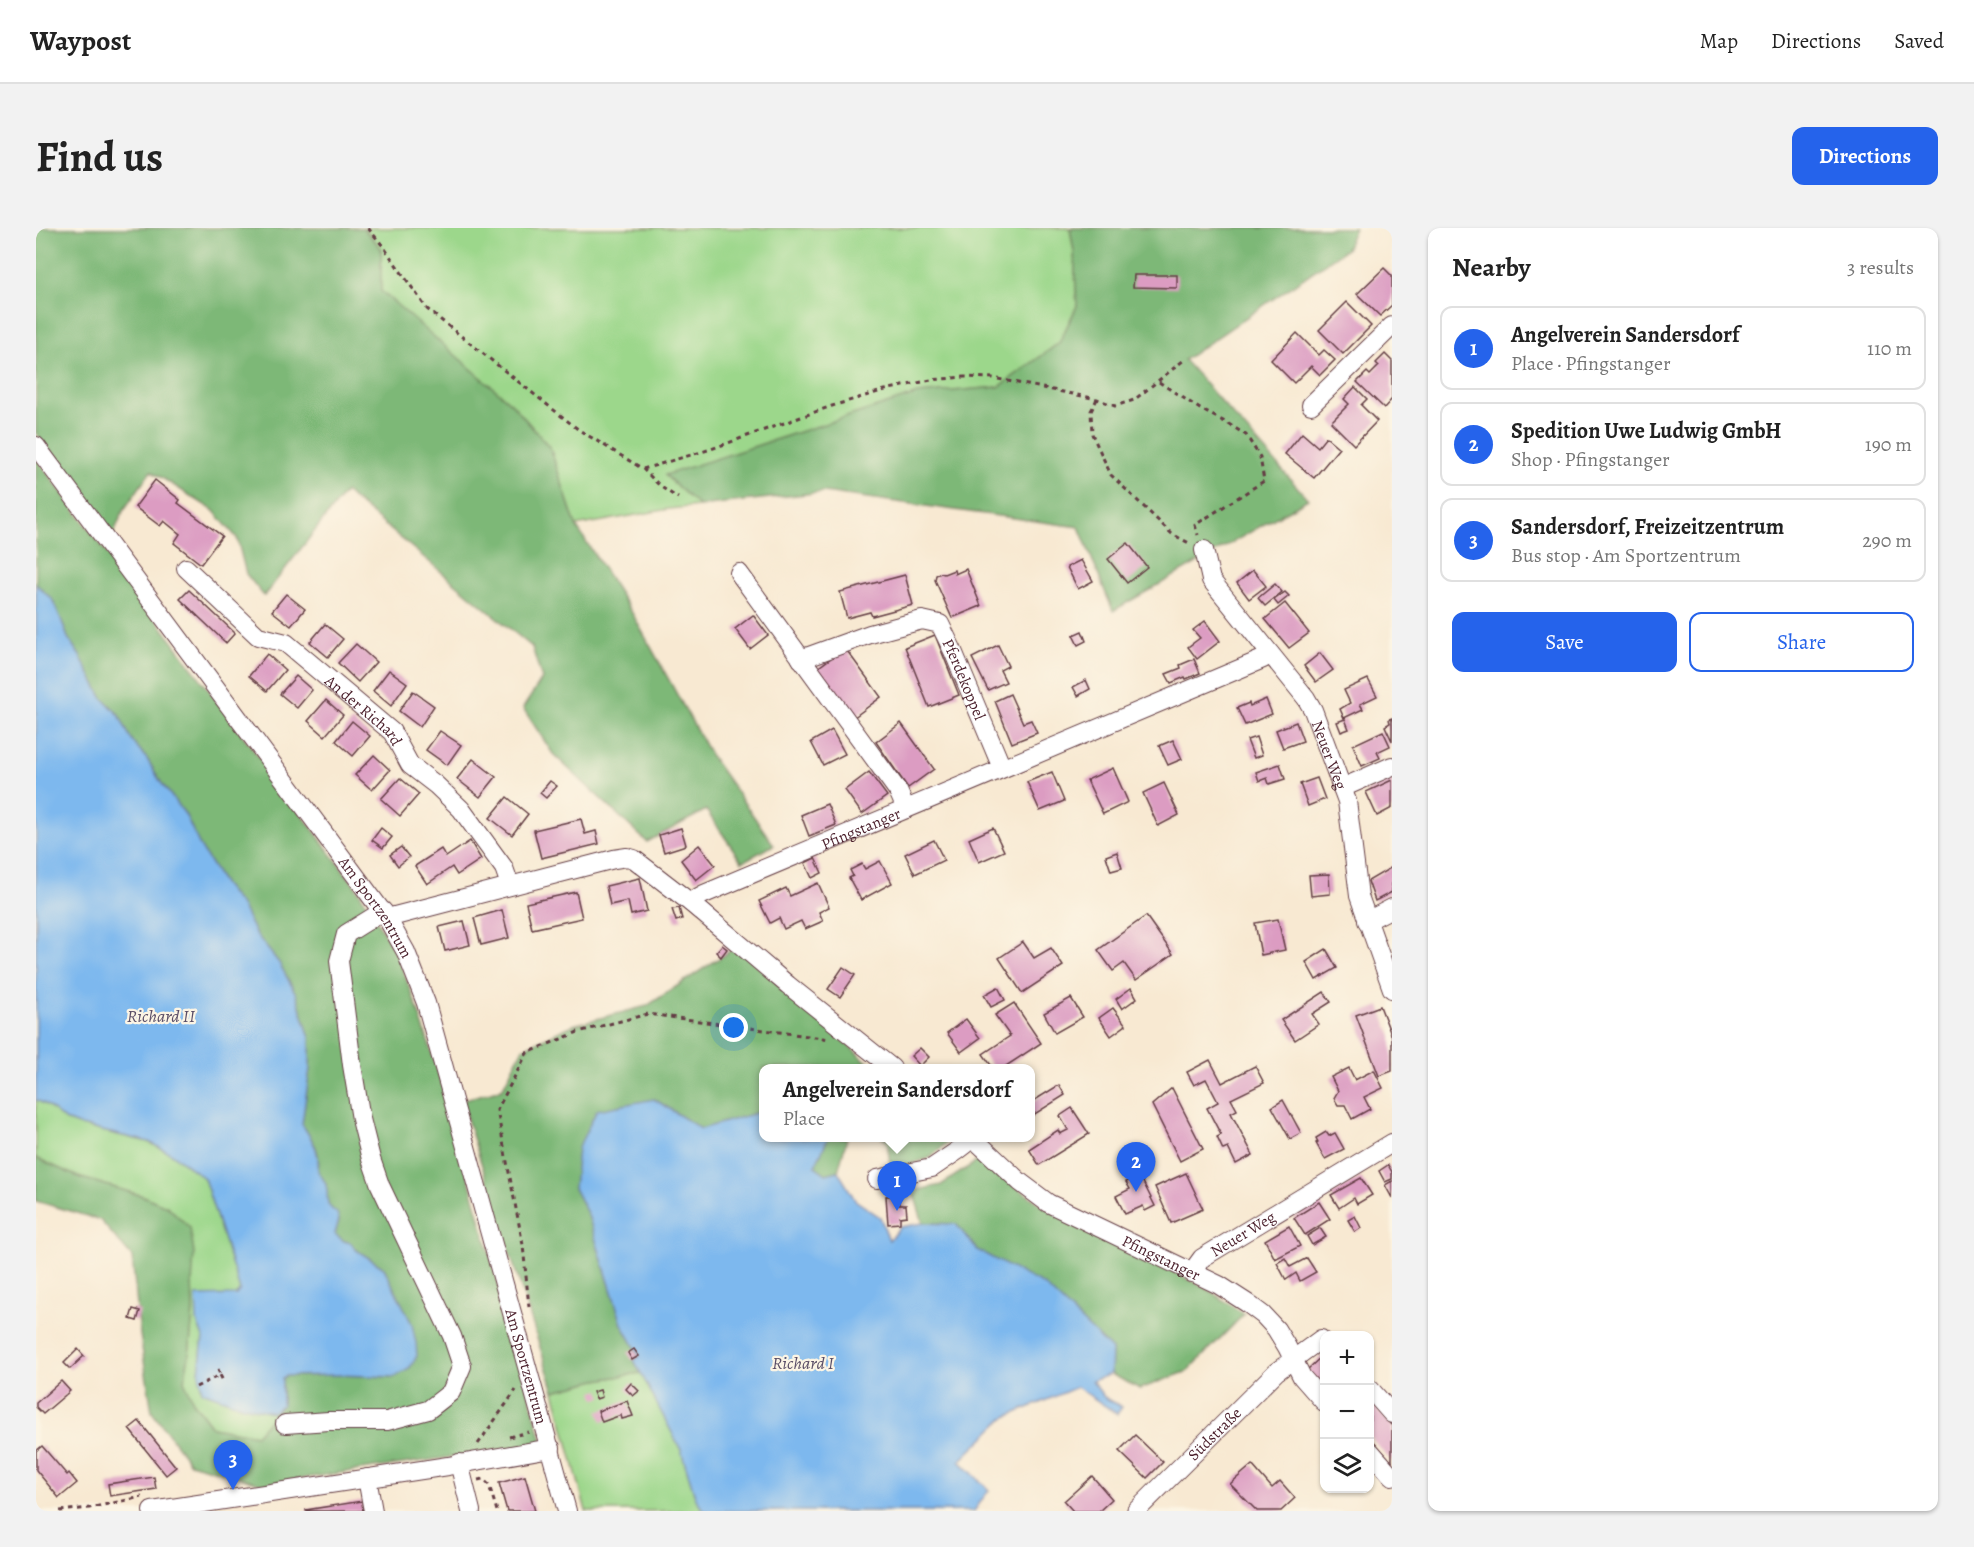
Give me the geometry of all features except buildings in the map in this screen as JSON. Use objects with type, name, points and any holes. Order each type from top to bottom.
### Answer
[{"type":"street","points":[[1311,405],[1392,326]]},
{"type":"street","name":"Am Sportzentrum","points":[[36,446],[385,914],[406,952],[426,1003],[567,1511]]},
{"type":"street","name":"Neuer Weg","points":[[1204,550],[1211,580],[1310,704],[1350,813],[1356,882],[1367,921],[1392,989]]},
{"type":"street","name":"An der Richard","points":[[186,568],[258,636],[286,643],[392,732],[410,765],[436,785],[461,809],[504,868],[510,885]]},
{"type":"street","points":[[739,573],[898,791],[906,808]]},
{"type":"street","name":"Pferdekoppel","points":[[801,659],[870,634],[922,620],[940,624],[1002,768]]},
{"type":"street","name":"Pfingstanger","points":[[692,903],[704,894],[1263,659],[1270,654]]},
{"type":"street","points":[[1342,788],[1392,766]]},
{"type":"street","points":[[285,1424],[387,1421],[428,1410],[451,1392],[462,1366],[452,1336],[380,1185],[371,1159],[361,1119],[339,961],[346,934],[385,914],[614,859],[634,858],[692,903],[788,986],[887,1064]]},
{"type":"street","points":[[1367,921],[1392,908]]},
{"type":"street","points":[[877,1179],[932,1168],[969,1142]]},
{"type":"street","name":"Pfingstanger","points":[[978,1142],[1020,1182],[1048,1203],[1219,1285],[1263,1315],[1276,1329],[1302,1377],[1320,1397]]},
{"type":"street","name":"Neuer Weg","points":[[1191,1273],[1202,1258],[1392,1143]]},
{"type":"street","name":"Südstraße","points":[[1136,1511],[1276,1372],[1320,1340]]},
{"type":"street","points":[[1374,1394],[1392,1414]]},
{"type":"street","points":[[152,1511],[254,1503],[367,1479],[551,1449]]},
{"type":"street","points":[[1374,1456],[1392,1476]]},
{"type":"street","points":[[459,1463],[471,1511]]},
{"type":"street","points":[[367,1479],[373,1511]]},
{"type":"path","points":[[368,228],[427,309],[579,430],[643,469],[678,498]]},
{"type":"path","points":[[643,469],[708,450],[853,400],[931,380],[964,377],[993,378],[1097,399],[1115,406],[1134,400],[1184,360]]},
{"type":"path","points":[[1159,382],[1200,410],[1246,435],[1260,457],[1263,481],[1195,525],[1204,550]]},
{"type":"path","points":[[1097,399],[1091,411],[1092,434],[1111,476],[1172,534]]},
{"type":"path","points":[[529,1308],[523,1245],[496,1110],[527,1053],[578,1032],[648,1014],[712,1021],[861,1044]]},
{"type":"path","points":[[218,1369],[224,1383]]},
{"type":"path","points":[[476,1446],[529,1371]]},
{"type":"path","points":[[196,1387],[220,1375]]},
{"type":"path","points":[[36,1509],[43,1511]]},
{"type":"green space","points":[[36,228],[363,228],[381,248],[381,291],[512,404],[550,448],[576,526],[632,613],[711,756],[774,845],[742,862],[706,810],[647,842],[553,754],[523,708],[542,679],[532,647],[345,492],[264,596],[246,574],[237,538],[213,510],[151,471],[123,511],[113,535],[36,433]]},
{"type":"green space","points":[[364,228],[1070,228],[1074,251],[1077,306],[1059,343],[999,387],[918,394],[666,476],[699,506],[669,509],[576,526],[550,448],[512,404],[380,291],[381,248]]},
{"type":"green space","points":[[1070,228],[1355,228],[1346,249],[1184,360],[1308,499],[1113,611],[1079,527],[824,492],[699,506],[665,475],[918,394],[999,387],[1059,343],[1077,306],[1074,251]]},
{"type":"green space","points":[[36,458],[358,890],[396,953],[417,1007],[446,1097],[543,1444],[263,1484],[190,1463],[152,1412],[140,1335],[132,1257],[100,1220],[36,1201],[36,1158],[78,1177],[143,1196],[168,1207],[190,1228],[194,1253],[193,1310],[189,1356],[184,1381],[194,1403],[212,1427],[256,1435],[282,1405],[282,1378],[286,1376],[395,1377],[412,1324],[384,1268],[335,1234],[339,1220],[327,1200],[326,1185],[318,1171],[319,1163],[315,1146],[302,1124],[310,1068],[310,1038],[296,994],[279,963],[255,933],[242,907],[224,885],[201,848],[185,814],[131,739],[119,715],[102,697],[68,638],[52,600],[36,584]]},
{"type":"green space","points":[[736,947],[869,1064],[759,1064],[759,1112],[701,1129],[654,1099],[574,1188],[588,1215],[622,1324],[640,1356],[634,1360],[641,1373],[597,1380],[554,1391],[461,1100],[502,1089],[523,1048],[573,1025],[647,1006]]},
{"type":"green space","points":[[36,1100],[45,1104],[65,1120],[81,1126],[148,1142],[172,1154],[204,1178],[240,1290],[197,1321],[203,1337],[199,1373],[202,1391],[243,1406],[282,1405],[256,1435],[212,1427],[194,1403],[184,1381],[189,1356],[193,1310],[190,1228],[168,1207],[143,1196],[78,1177],[36,1158]]},
{"type":"green space","points":[[826,1142],[846,1142],[838,1171],[826,1174],[815,1166]]},
{"type":"green space","points":[[887,1142],[948,1142],[930,1158],[891,1170]]},
{"type":"green space","points":[[979,1160],[1046,1208],[1204,1287],[1244,1314],[1188,1371],[1140,1389],[1111,1374],[1112,1350],[1044,1285],[977,1250],[956,1224],[923,1223],[913,1191],[941,1185]]},
{"type":"green space","points":[[641,1373],[681,1450],[696,1499],[705,1511],[586,1511],[554,1391],[597,1380]]},
{"type":"water","name":"Richard II","points":[[36,584],[52,599],[68,638],[102,697],[119,715],[131,739],[185,814],[201,848],[224,885],[242,907],[255,933],[279,963],[296,994],[310,1038],[310,1068],[302,1124],[317,1151],[318,1171],[325,1183],[328,1203],[337,1213],[339,1220],[335,1234],[384,1268],[412,1324],[417,1356],[409,1369],[395,1377],[286,1376],[282,1378],[282,1405],[272,1412],[243,1406],[202,1391],[199,1373],[203,1337],[197,1321],[196,1296],[236,1295],[240,1290],[204,1178],[172,1154],[149,1142],[81,1126],[65,1120],[45,1104],[36,1100]]},
{"type":"water","name":"Richard I","points":[[654,1099],[701,1129],[759,1112],[759,1142],[826,1142],[815,1166],[826,1174],[838,1171],[855,1200],[880,1217],[889,1240],[900,1227],[923,1223],[956,1224],[977,1250],[1044,1285],[1112,1350],[1111,1374],[1092,1381],[1104,1397],[1122,1407],[1117,1414],[1077,1387],[1004,1418],[960,1461],[989,1490],[974,1511],[705,1511],[696,1499],[681,1450],[634,1360],[640,1356],[622,1324],[588,1215],[574,1188],[578,1148],[597,1110]]},
{"type":"place","name":"Spedition Uwe Ludwig GmbH","points":[[1136,1192]]},
{"type":"place","name":"Angelverein Sandersdorf","points":[[897,1211]]},
{"type":"place","name":"Sandersdorf, Freizeitzentrum","points":[[233,1490]]}]
